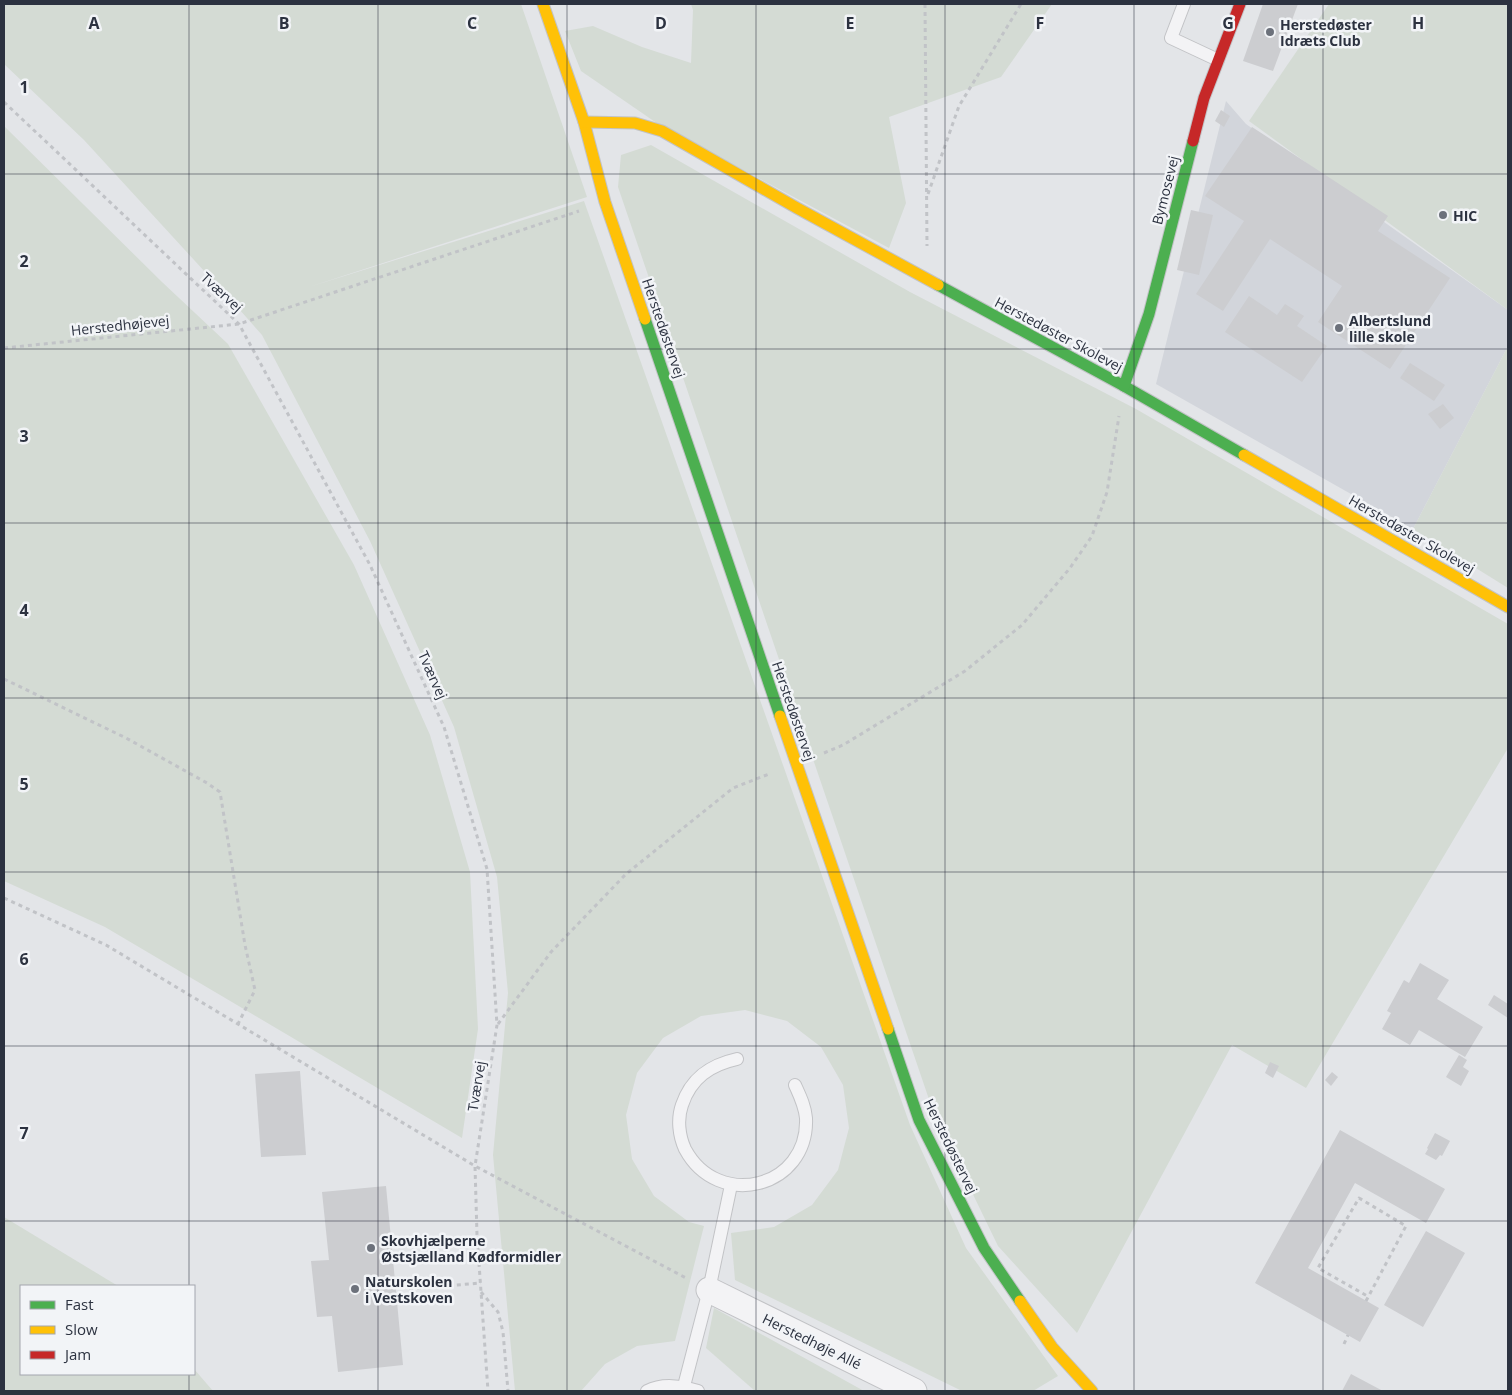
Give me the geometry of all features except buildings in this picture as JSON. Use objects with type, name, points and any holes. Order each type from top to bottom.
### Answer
[{"type":"street","name":"Herstedøstervej","points":[[543,4],[584,122],[605,202],[919,1120],[984,1248],[1052,1347],[1084,1389]]},
{"type":"street","name":"Bymosevej","points":[[1124,386],[1149,314],[1204,98],[1240,4]]},
{"type":"street","name":"Herstedøster Skolevej","points":[[584,122],[635,123],[662,131],[927,280],[1124,386],[1508,607]]},
{"type":"street","name":"Herstedhøje Allé","points":[[709,1290],[914,1391]]},
{"type":"lane","points":[[1184,4],[1171,38],[1218,60]]},
{"type":"lane","points":[[737,1059],[721,1062],[706,1070],[685,1095],[680,1111],[679,1128],[682,1144],[690,1159],[702,1171],[716,1180],[731,1185],[748,1186],[764,1182],[779,1174],[791,1163],[800,1149],[805,1133],[806,1117],[802,1100],[794,1085]]},
{"type":"lane","points":[[684,1386],[709,1290],[731,1185]]},
{"type":"lane","points":[[647,1391],[667,1386],[684,1386],[698,1391]]},
{"type":"path","points":[[924,4],[927,280]]},
{"type":"path","points":[[926,197],[959,106],[1021,4]]},
{"type":"path","name":"Tværvej","points":[[4,102],[239,324],[370,564],[444,727],[487,868],[497,1025],[475,1166],[477,1235],[488,1391]]},
{"type":"path","name":"Herstedhøjevej","points":[[4,348],[239,324],[605,202]]},
{"type":"path","points":[[497,1025],[552,952],[626,874],[733,788],[843,745],[965,671],[1022,625],[1070,568],[1092,536],[1108,492],[1124,386]]},
{"type":"path","points":[[4,679],[126,738],[220,792],[245,945],[255,990],[238,1024]]},
{"type":"path","points":[[4,898],[106,945],[475,1166],[709,1290]]},
{"type":"path","points":[[1366,1301],[1369,1297],[1406,1226],[1359,1198],[1318,1268],[1369,1297]]},
{"type":"path","points":[[409,1289],[481,1283]]},
{"type":"path","points":[[481,1292],[498,1312],[503,1332],[508,1391]]},
{"type":"path","points":[[1344,1344],[1348,1335]]},
{"type":"shaded area","points":[[4,4],[521,4],[587,197],[309,287],[584,201],[910,1125],[966,1248],[1058,1376],[1033,1391],[962,1391],[735,1280],[731,1233],[774,1227],[812,1205],[838,1170],[849,1128],[843,1085],[821,1047],[787,1021],[745,1010],[701,1016],[663,1038],[637,1073],[626,1115],[632,1159],[654,1196],[689,1222],[704,1226],[675,1341],[637,1346],[605,1364],[581,1391],[515,1391],[493,1155],[508,993],[497,877],[454,727],[370,541],[262,335],[84,140],[4,64]]},
{"type":"shaded area","points":[[691,4],[1052,4],[1001,77],[889,117],[906,203],[889,248],[661,126],[581,71],[565,31],[593,26],[642,47],[691,63],[693,10]]},
{"type":"shaded area","name":"HIC","points":[[1329,4],[1508,4],[1508,310],[1249,121]]},
{"type":"shaded area","name":"Albertslund lille skole","points":[[1226,101],[1246,124],[1508,310],[1508,346],[1413,529],[1156,384]]},
{"type":"shaded area","points":[[4,126],[162,282],[228,344],[354,565],[430,735],[470,872],[478,1029],[462,1138],[105,927],[4,881]]},
{"type":"shaded area","points":[[651,145],[910,292],[1136,409],[1508,624],[1508,748],[1306,1088],[1232,1045],[1077,1333],[998,1246],[934,1114],[618,187],[621,155]]},
{"type":"shaded area","points":[[1508,346],[1508,588],[1413,529]]},
{"type":"shaded area","points":[[4,1217],[116,1285],[20,1285],[20,1375],[195,1375],[195,1370],[213,1391],[4,1391]]},
{"type":"shaded area","points":[[714,1308],[864,1391],[755,1391],[706,1348]]},
{"type":"traffic: fast","points":[[1124,386],[1149,314],[1193,141]]},
{"type":"traffic: fast","points":[[938,285],[1124,386],[1244,455]]},
{"type":"traffic: fast","points":[[645,319],[780,716]]},
{"type":"traffic: fast","points":[[888,1029],[919,1120],[984,1248],[1020,1301]]},
{"type":"traffic: slow","points":[[543,4],[584,122],[605,202],[645,319]]},
{"type":"traffic: slow","points":[[584,122],[635,123],[662,131],[938,285]]},
{"type":"traffic: slow","points":[[1244,455],[1508,607]]},
{"type":"traffic: slow","points":[[780,716],[888,1029]]},
{"type":"traffic: slow","points":[[1020,1301],[1052,1347],[1092,1391]]},
{"type":"traffic: jam","points":[[1193,141],[1204,98],[1240,4]]},
{"type":"place","name":"Herstedøster Idræts Club","points":[[1270,32]]},
{"type":"place","name":"HIC","points":[[1443,215]]},
{"type":"place","name":"Albertslund lille skole","points":[[1339,328]]},
{"type":"place","name":"Skovhjælperne Østsjælland Kødformidler","points":[[371,1248]]},
{"type":"place","name":"Naturskolen i Vestskoven","points":[[355,1289]]}]
